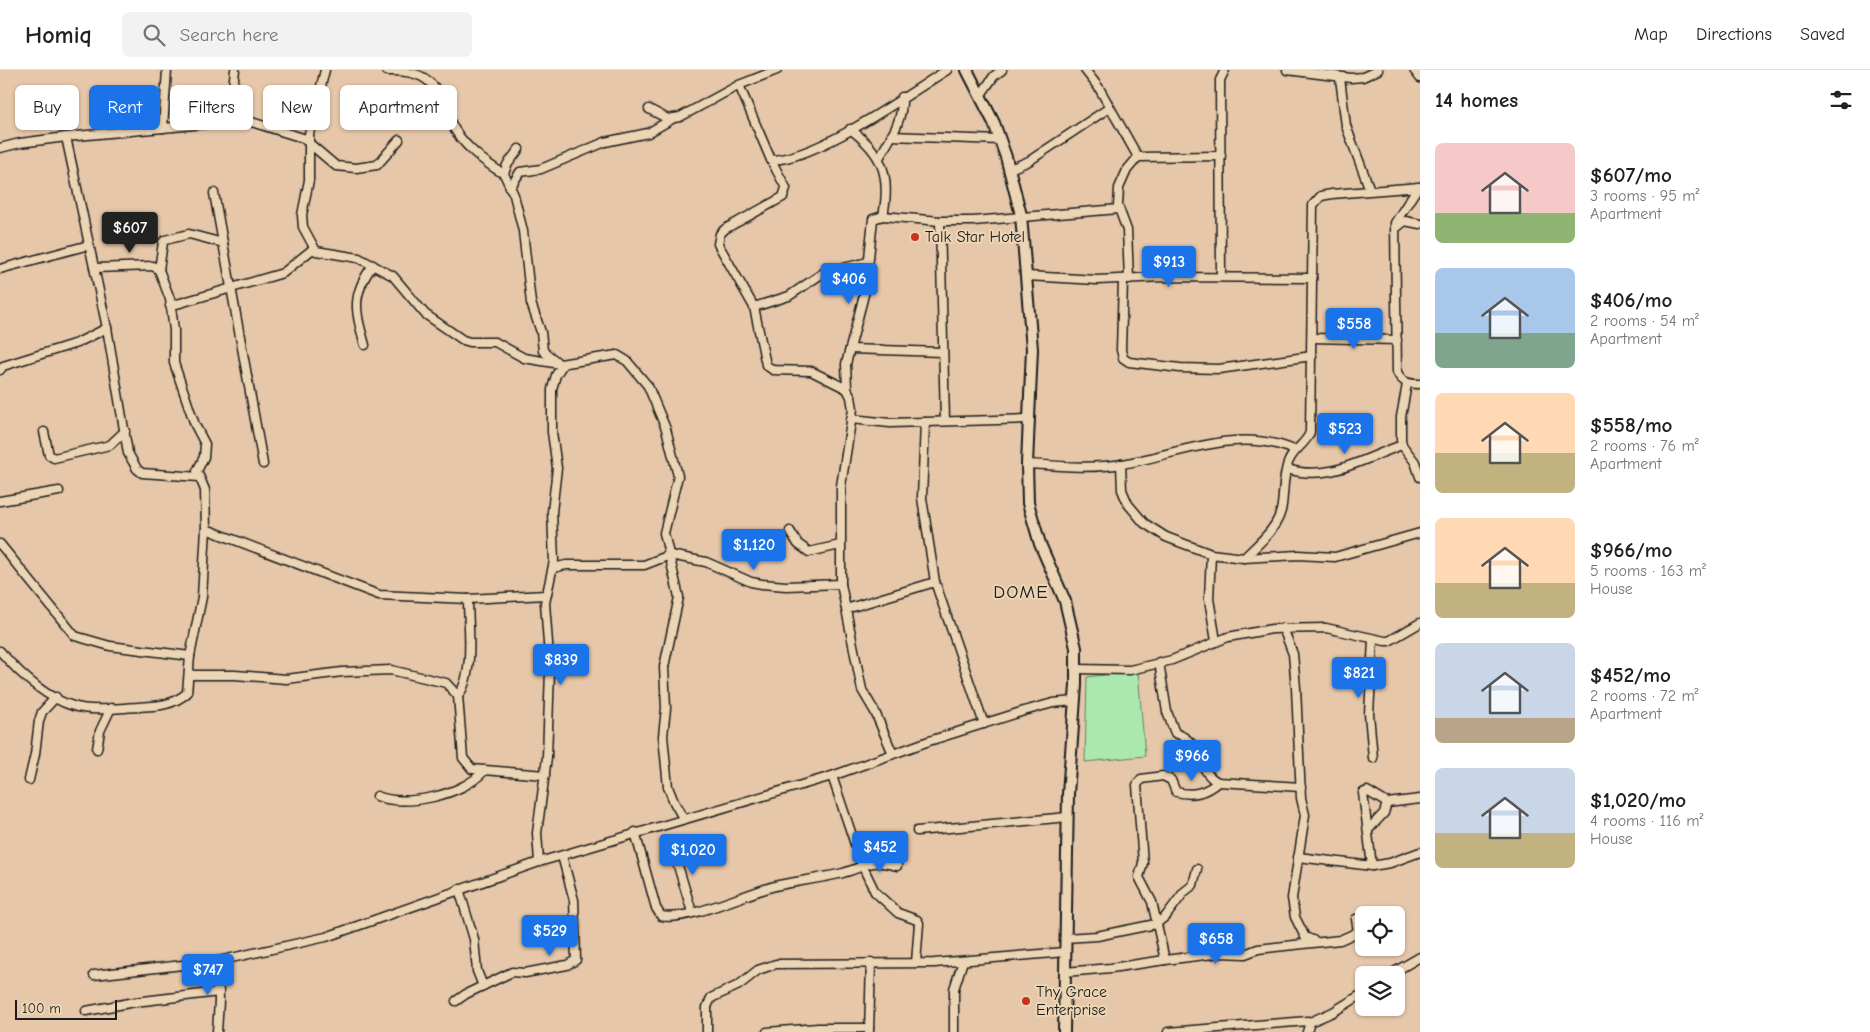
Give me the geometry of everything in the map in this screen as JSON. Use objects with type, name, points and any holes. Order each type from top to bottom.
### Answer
[{"type":"street","points":[[164,128],[167,70]]},
{"type":"street","points":[[233,85],[235,70]]},
{"type":"street","points":[[325,70],[318,93],[310,143],[309,180],[302,216],[303,227],[314,248],[320,252],[342,254],[373,264],[400,282],[425,314],[463,340],[470,342],[495,342],[524,358],[561,364],[617,355],[627,361],[648,386],[666,429],[678,476],[664,533],[679,597],[664,667],[666,708],[664,746],[668,787],[683,818]]},
{"type":"street","points":[[510,188],[520,172],[541,168],[605,142],[648,133],[739,85],[755,74],[776,70]]},
{"type":"street","points":[[772,160],[791,159],[833,140],[947,70]]},
{"type":"street","points":[[967,70],[1000,140],[1010,169],[1021,215],[1032,349],[1027,464],[1028,503],[1033,523],[1069,613],[1076,648],[1068,817],[1065,1032]]},
{"type":"street","points":[[980,96],[994,76],[1002,70]]},
{"type":"street","points":[[1085,70],[1099,88],[1138,157]]},
{"type":"street","points":[[1221,277],[1220,80],[1226,70]]},
{"type":"street","points":[[1287,70],[1340,78],[1363,76],[1378,70]]},
{"type":"street","points":[[1414,70],[1420,78]]},
{"type":"street","points":[[387,71],[412,72],[428,79],[446,105],[451,124],[480,158],[504,174],[514,195],[523,231],[523,250],[531,284],[531,302],[540,332],[543,351],[561,364]]},
{"type":"street","points":[[1340,78],[1346,126],[1370,190]]},
{"type":"street","points":[[739,85],[786,188],[783,197],[725,229],[717,239],[718,244],[754,307],[764,358],[769,368],[812,371],[847,389]]},
{"type":"street","points":[[879,158],[899,124],[903,110],[902,97]]},
{"type":"street","points":[[1010,169],[1029,162],[1109,108]]},
{"type":"street","points":[[649,109],[663,118],[672,119]]},
{"type":"street","points":[[253,122],[298,136],[310,143],[336,166],[356,168],[377,165],[399,140]]},
{"type":"street","points":[[0,148],[20,143],[66,137],[170,127]]},
{"type":"street","points":[[850,129],[864,139],[879,158],[887,195],[883,216]]},
{"type":"street","points":[[891,136],[1000,140]]},
{"type":"street","points":[[66,137],[107,328],[128,453],[137,469],[142,473],[199,477]]},
{"type":"street","points":[[504,174],[507,165],[519,149]]},
{"type":"street","points":[[1138,157],[1221,156]]},
{"type":"street","points":[[1138,157],[1120,182],[1119,209],[1127,230],[1121,350],[1124,358],[1129,362],[1180,368],[1219,369],[1312,356]]},
{"type":"street","points":[[1244,558],[1266,535],[1279,516],[1287,469],[1294,450],[1305,442],[1310,432],[1312,214],[1316,200],[1321,196],[1419,187]]},
{"type":"street","points":[[1419,187],[1401,211],[1395,223],[1397,372],[1399,378],[1407,384],[1420,384]]},
{"type":"street","points":[[214,193],[263,464]]},
{"type":"street","points":[[893,754],[875,712],[862,690],[841,584],[842,486],[851,419],[851,397],[847,389],[846,364],[866,286],[873,219],[877,216],[883,216],[940,221],[973,221],[1021,215],[1119,209]]},
{"type":"street","points":[[1396,228],[1405,220],[1420,224]]},
{"type":"street","points":[[940,221],[945,421]]},
{"type":"street","points":[[0,652],[36,687],[73,706],[111,708],[164,705],[177,702],[187,693],[190,675],[190,656],[202,597],[206,529],[205,490],[197,471],[204,457],[205,444],[195,425],[174,362],[170,306],[159,270],[163,242],[165,240],[188,234],[223,243]]},
{"type":"street","points":[[0,269],[89,245]]},
{"type":"street","points":[[170,306],[232,290],[283,273],[314,248]]},
{"type":"street","points":[[754,307],[789,296],[823,273],[868,262]]},
{"type":"street","points":[[365,345],[356,302],[359,286],[373,264]]},
{"type":"street","points":[[95,268],[153,266],[159,270]]},
{"type":"street","points":[[1026,276],[1126,280],[1221,277],[1312,278]]},
{"type":"street","points":[[1,367],[77,343],[107,328]]},
{"type":"street","points":[[1312,338],[1397,340]]},
{"type":"street","points":[[850,349],[942,352]]},
{"type":"street","points":[[539,862],[537,833],[545,775],[550,670],[546,595],[552,568],[552,512],[557,468],[552,432],[552,389],[561,364]]},
{"type":"street","points":[[1407,384],[1401,417],[1402,445],[1415,462],[1420,477]]},
{"type":"street","points":[[851,419],[869,422],[925,422],[1029,419]]},
{"type":"street","points":[[925,422],[922,498],[935,582],[984,724]]},
{"type":"street","points":[[44,432],[49,455],[54,458],[110,445],[124,431]]},
{"type":"street","points":[[1027,464],[1073,467],[1121,464],[1242,439],[1269,441],[1294,450]]},
{"type":"street","points":[[1287,469],[1299,473],[1320,474],[1339,471],[1368,457],[1402,445]]},
{"type":"street","points":[[1121,464],[1122,490],[1128,504],[1144,523],[1166,537],[1211,554],[1244,558],[1298,555],[1335,557],[1420,533]]},
{"type":"street","points":[[0,501],[59,491]]},
{"type":"street","points":[[206,529],[378,595],[468,599],[546,595]]},
{"type":"street","points":[[790,531],[798,544],[809,552],[840,545]]},
{"type":"street","points":[[0,544],[69,631],[76,636],[110,646],[190,656]]},
{"type":"street","points":[[1211,554],[1209,598],[1216,640]]},
{"type":"street","points":[[552,568],[566,565],[644,565],[670,555],[706,562],[746,580],[762,584],[786,586],[841,584]]},
{"type":"street","points":[[846,609],[935,582]]},
{"type":"street","points":[[468,599],[467,665],[465,680],[458,696],[463,758],[472,769],[484,772],[545,775]]},
{"type":"street","points":[[1076,669],[1120,671],[1172,660],[1216,640],[1255,630],[1326,628],[1373,640],[1389,641],[1420,623]]},
{"type":"street","points":[[1284,628],[1292,654],[1296,688],[1304,816],[1292,898],[1293,908],[1305,937],[1317,942]]},
{"type":"street","points":[[1373,640],[1369,714],[1373,758]]},
{"type":"street","points":[[1159,662],[1167,712],[1175,733],[1187,737],[1192,743],[1210,777],[1218,782],[1301,787]]},
{"type":"street","points":[[190,675],[235,675],[286,679],[342,672],[391,670],[446,683],[458,696]]},
{"type":"street","points":[[29,780],[35,754],[39,721],[42,712],[56,698]]},
{"type":"street","points":[[94,975],[218,961],[326,937],[539,862],[635,832],[832,776],[893,754],[1053,703],[1074,701]]},
{"type":"street","points":[[98,749],[100,731],[111,708]]},
{"type":"street","points":[[377,796],[395,802],[432,797],[473,781],[484,772]]},
{"type":"street","points":[[832,776],[862,865],[878,894],[898,913],[917,920],[919,923],[916,963]]},
{"type":"street","points":[[1165,960],[1150,896],[1139,877],[1143,863],[1137,785],[1139,781],[1163,776],[1171,780],[1176,792],[1198,794],[1207,791],[1218,782]]},
{"type":"street","points":[[1372,866],[1363,793],[1367,791],[1387,804],[1420,799]]},
{"type":"street","points":[[1368,830],[1384,813],[1387,804]]},
{"type":"street","points":[[916,831],[1068,817]]},
{"type":"street","points":[[635,832],[658,912],[666,917],[692,912],[779,885],[840,874],[862,865],[880,861],[897,866]]},
{"type":"street","points":[[672,846],[692,912]]},
{"type":"street","points":[[1298,857],[1372,866],[1390,863],[1420,852]]},
{"type":"street","points":[[456,1001],[512,972],[533,972],[567,965],[576,960],[574,900],[562,856]]},
{"type":"street","points":[[1065,938],[1097,936],[1156,924],[1166,916],[1184,892],[1192,885],[1196,869]]},
{"type":"street","points":[[459,889],[474,939],[477,971],[483,986]]},
{"type":"street","points":[[1065,972],[1111,968],[1220,952],[1245,954],[1258,949],[1340,940],[1355,934]]},
{"type":"street","points":[[707,1032],[708,1007],[711,998],[738,985],[749,975],[766,966],[776,964],[963,961],[1065,952]]},
{"type":"street","points":[[1404,966],[1420,957]]},
{"type":"street","points":[[217,1032],[218,961]]},
{"type":"street","points":[[954,1032],[954,989],[963,961]]},
{"type":"street","points":[[767,1032],[818,1028],[869,1030],[871,962]]},
{"type":"street","points":[[86,1011],[135,1002],[219,992]]},
{"type":"street","points":[[1168,1032],[1310,1022],[1333,1012],[1355,999]]},
{"type":"street","points":[[1307,1032],[1310,1022]]},
{"type":"green space","points":[[1138,671],[1145,756],[1085,762],[1087,677]]},
{"type":"place","name":"Talk Star Hotel","points":[[915,237]]},
{"type":"place","name":"Thy Grace Enterprise","points":[[1026,1001]]},
{"type":"district","name":"DOME","points":[[1021,592]]}]
